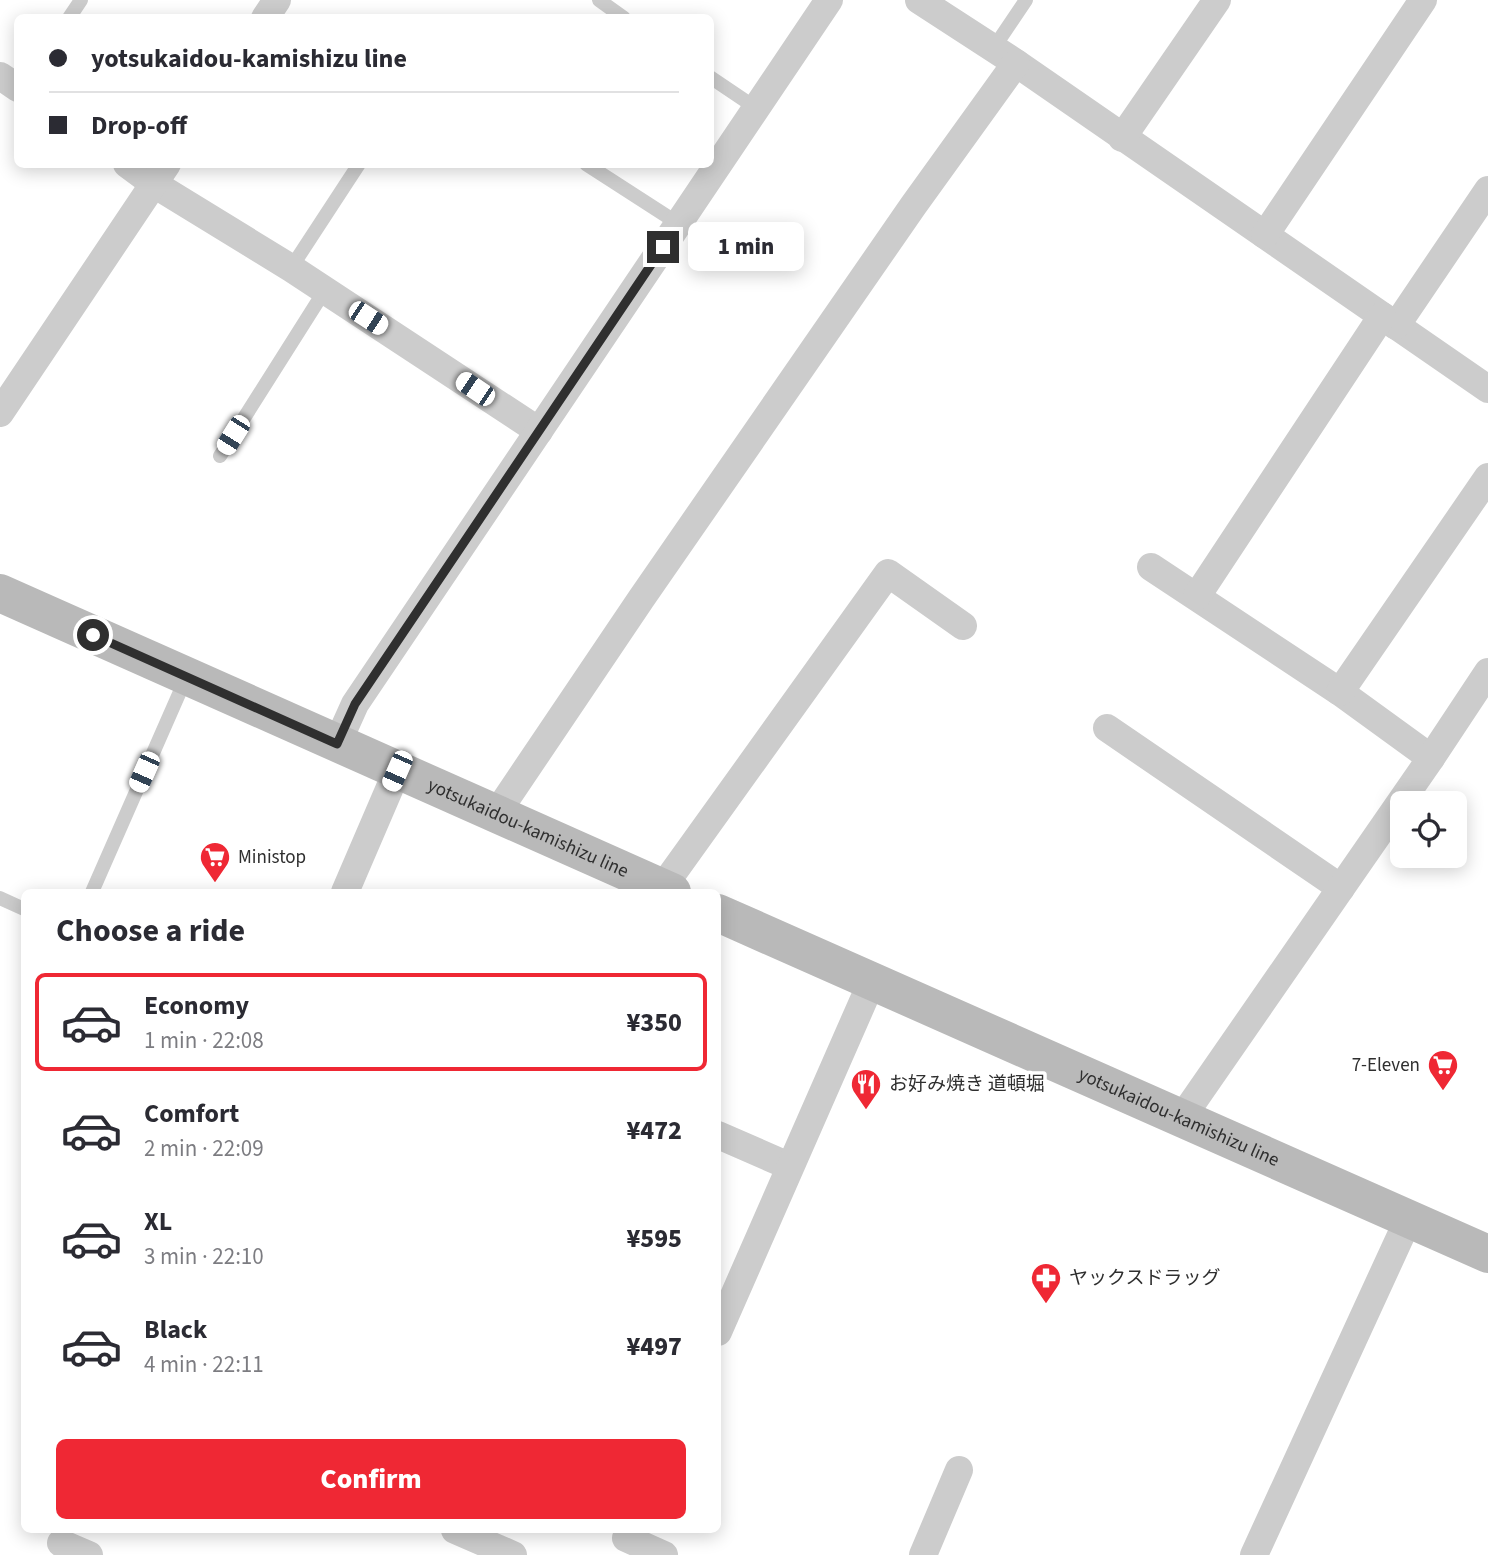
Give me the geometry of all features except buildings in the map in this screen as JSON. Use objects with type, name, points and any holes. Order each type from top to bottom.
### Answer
[{"type":"main road","name":"yotsukaidou-kamishizu line","points":[[0,593],[665,889]]},
{"type":"main road","name":"yotsukaidou-kamishizu line","points":[[721,914],[1488,1254]]},
{"type":"street","points":[[337,744],[355,704],[830,0]]},
{"type":"street","points":[[919,0],[1265,234],[1488,389]]},
{"type":"street","points":[[1122,138],[1217,0]]},
{"type":"street","points":[[1265,234],[1423,0]]},
{"type":"street","points":[[496,814],[641,599],[921,195],[1004,56]]},
{"type":"street","points":[[140,168],[160,174],[292,268],[539,431]]},
{"type":"street","points":[[0,413],[160,174]]},
{"type":"street","points":[[1197,596],[1389,321],[1488,190]]},
{"type":"street","points":[[1340,692],[1488,477]]},
{"type":"street","points":[[1151,567],[1340,692],[1431,758]]},
{"type":"street","points":[[668,889],[888,573],[963,626]]},
{"type":"street","points":[[1181,1119],[1488,672]]},
{"type":"street","points":[[1107,728],[1341,888]]},
{"type":"street","points":[[346,889],[397,771]]},
{"type":"street","points":[[721,1325],[872,981]]},
{"type":"street","points":[[721,1136],[789,1166]]},
{"type":"street","points":[[1254,1555],[1408,1220]]},
{"type":"street","points":[[923,1555],[959,1470]]},
{"type":"street","points":[[462,1533],[513,1555]]},
{"type":"street","points":[[625,1541],[664,1555]]},
{"type":"street","points":[[61,1543],[89,1555]]},
{"type":"lane","points":[[599,0],[618,14]]},
{"type":"lane","points":[[1004,56],[1026,0]]},
{"type":"lane","points":[[714,80],[756,108]]},
{"type":"lane","points":[[292,268],[356,168]]},
{"type":"lane","points":[[592,168],[679,224]]},
{"type":"lane","points":[[220,456],[326,290]]},
{"type":"lane","points":[[93,889],[186,676]]},
{"type":"lane","points":[[0,898],[21,908]]},
{"type":"place","name":"Ministop","points":[[215,884]]},
{"type":"place","name":"7-Eleven","points":[[1443,1092]]},
{"type":"place","name":"お好み焼き 道頓堀","points":[[866,1111]]},
{"type":"place","name":"ヤックスドラッグ","points":[[1046,1305]]},
{"type":"route","points":[[93,635],[337,744],[355,704],[663,247]]}]
